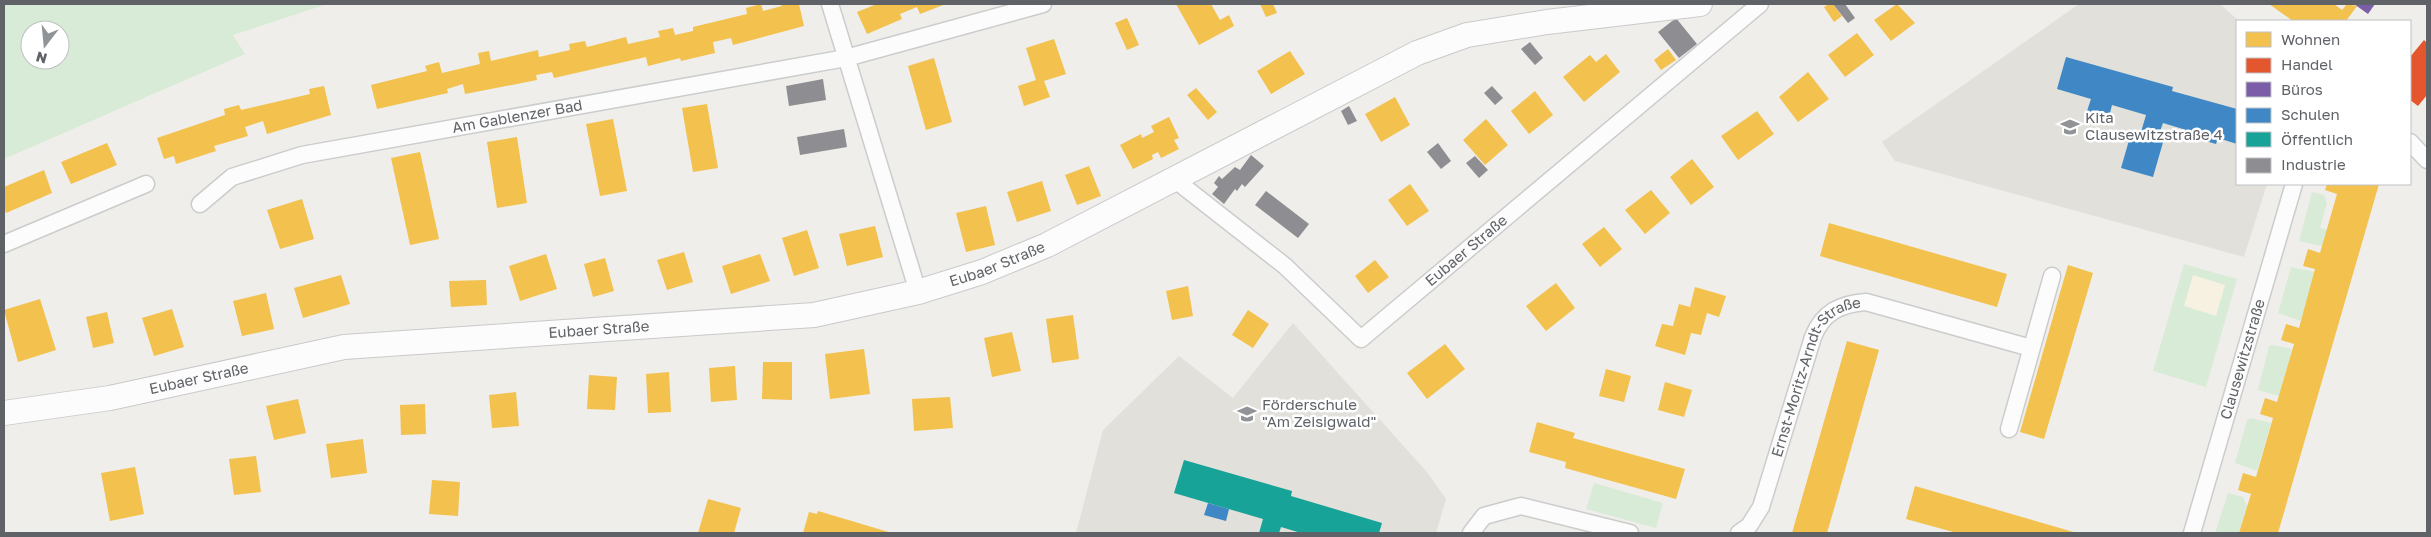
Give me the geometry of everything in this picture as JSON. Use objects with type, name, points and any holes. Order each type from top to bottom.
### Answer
[{"type":"street","points":[[830,4],[918,292]]},
{"type":"street","name":"Am Gablenzer Bad","points":[[200,204],[232,177],[302,155],[846,58],[1043,4]]},
{"type":"street","name":"Eubaer Straße","points":[[4,412],[110,398],[344,347],[814,315],[918,292],[982,272],[1047,245],[1417,53],[1467,35],[1547,22],[1700,4]]},
{"type":"street","name":"Eubaer Straße","points":[[1174,179],[1285,266],[1361,339],[1760,4]]},
{"type":"street","points":[[2411,143],[2427,160]]},
{"type":"street","points":[[4,244],[146,184]]},
{"type":"street","name":"Clausewitzstraße","points":[[2192,533],[2294,185]]},
{"type":"street","points":[[2009,429],[2030,348],[2052,276]]},
{"type":"street","name":"Ernst-Moritz-Arndt-Straße","points":[[1739,533],[1749,526],[1761,507],[1818,326],[1832,310],[1848,303],[1866,302],[2030,348]]},
{"type":"street","points":[[1471,533],[1484,516],[1521,506],[1630,533]]},
{"type":"shaded area","name":"Kita Clausewitzstraße 4","points":[[2079,4],[2220,4],[2238,20],[2236,20],[2236,185],[2267,185],[2244,257],[1895,161],[1882,142]]},
{"type":"shaded area","name":"Förderschule \"Am Zeisigwald\"","points":[[1293,323],[1427,472],[1446,499],[1436,533],[1076,533],[1103,430],[1179,356],[1233,398]]},
{"type":"green space","points":[[4,4],[327,4],[233,35],[245,54],[4,159]]},
{"type":"green space","points":[[2312,192],[2324,195],[2327,203],[2320,228],[2327,230],[2322,246],[2299,241]]},
{"type":"green space","points":[[2184,264],[2237,279],[2206,387],[2153,371]]},
{"type":"green space","points":[[2291,267],[2315,272],[2301,321],[2278,313]]},
{"type":"green space","points":[[2269,346],[2292,349],[2279,396],[2258,390]]},
{"type":"green space","points":[[2250,418],[2271,423],[2257,471],[2235,463],[2247,420]]},
{"type":"green space","points":[[1594,483],[1663,503],[1656,528],[1586,509]]},
{"type":"green space","points":[[2228,493],[2243,497],[2247,506],[2239,533],[2215,533]]},
{"type":"sand","points":[[2193,275],[2225,285],[2216,316],[2184,306]]},
{"type":"building: Wohnen","points":[[761,4],[763,11],[782,6],[781,4],[799,4],[804,26],[733,45],[731,38],[713,42],[715,53],[681,61],[680,58],[648,66],[646,57],[554,78],[552,72],[536,75],[537,80],[465,94],[463,84],[447,89],[448,93],[377,109],[371,85],[427,71],[425,66],[439,62],[442,73],[480,64],[478,53],[489,51],[491,61],[538,50],[539,57],[570,50],[569,44],[585,41],[587,47],[626,37],[628,44],[660,37],[658,31],[673,28],[675,35],[693,31],[693,27],[747,14],[746,8]]},
{"type":"building: Wohnen","points":[[877,4],[946,4],[920,14],[917,7],[900,14],[902,19],[867,34],[857,12]]},
{"type":"building: Wohnen","points":[[1176,4],[1211,4],[1220,20],[1229,15],[1234,26],[1199,45]]},
{"type":"building: Wohnen","points":[[1260,4],[1273,4],[1277,13],[1266,17]]},
{"type":"building: Wohnen","points":[[1833,4],[1842,16],[1834,22],[1824,7]]},
{"type":"building: Wohnen","points":[[1897,4],[1915,23],[1891,41],[1874,20]]},
{"type":"building: Wohnen","points":[[2269,4],[2334,4],[2342,10],[2347,4],[2357,6],[2347,20],[2292,20]]},
{"type":"building: Wohnen","points":[[1127,18],[1139,45],[1127,50],[1115,23]]},
{"type":"building: Wohnen","points":[[1857,33],[1874,55],[1845,77],[1828,55]]},
{"type":"building: Wohnen","points":[[1054,39],[1066,74],[1044,81],[1050,97],[1024,106],[1018,86],[1036,80],[1026,48]]},
{"type":"building: Wohnen","points":[[1668,49],[1676,60],[1661,70],[1654,60]]},
{"type":"building: Wohnen","points":[[1290,51],[1305,74],[1271,94],[1257,71]]},
{"type":"building: Wohnen","points":[[1606,54],[1620,72],[1584,102],[1563,77],[1590,55],[1596,62]]},
{"type":"building: Wohnen","points":[[934,58],[952,122],[926,130],[908,66]]},
{"type":"building: Wohnen","points":[[1808,72],[1829,99],[1798,122],[1779,97]]},
{"type":"building: Wohnen","points":[[324,86],[331,115],[267,134],[263,121],[245,127],[248,136],[214,146],[216,151],[176,164],[174,156],[164,159],[157,138],[225,115],[224,109],[239,105],[241,110],[310,94],[309,89]]},
{"type":"building: Wohnen","points":[[1196,88],[1217,112],[1208,120],[1187,95]]},
{"type":"building: Wohnen","points":[[1535,91],[1553,115],[1529,134],[1511,111]]},
{"type":"building: Wohnen","points":[[1395,97],[1410,125],[1381,142],[1365,114]]},
{"type":"building: Wohnen","points":[[707,104],[718,168],[693,172],[682,108]]},
{"type":"building: Wohnen","points":[[1757,111],[1774,134],[1738,160],[1721,136]]},
{"type":"building: Wohnen","points":[[1169,117],[1179,138],[1174,140],[1179,149],[1161,158],[1158,152],[1152,155],[1153,159],[1133,169],[1120,145],[1141,134],[1142,138],[1154,132],[1151,126]]},
{"type":"building: Wohnen","points":[[613,119],[627,191],[600,196],[586,124]]},
{"type":"building: Wohnen","points":[[1486,119],[1508,145],[1485,165],[1463,140]]},
{"type":"building: Wohnen","points":[[517,137],[527,203],[497,208],[487,142]]},
{"type":"building: Wohnen","points":[[107,143],[117,165],[71,184],[61,162]]},
{"type":"building: Wohnen","points":[[420,152],[439,239],[410,245],[391,158]]},
{"type":"building: Wohnen","points":[[1692,159],[1714,187],[1691,205],[1670,177]]},
{"type":"building: Wohnen","points":[[1089,166],[1101,196],[1077,205],[1065,175]]},
{"type":"building: Wohnen","points":[[44,170],[52,193],[6,213],[4,207],[4,187]]},
{"type":"building: Wohnen","points":[[1042,181],[1051,211],[1017,222],[1007,192]]},
{"type":"building: Wohnen","points":[[1410,184],[1429,211],[1407,226],[1388,200]]},
{"type":"building: Wohnen","points":[[2327,185],[2379,185],[2278,533],[2239,533],[2251,494],[2238,490],[2243,473],[2256,477],[2273,418],[2260,414],[2265,398],[2277,402],[2294,344],[2281,340],[2286,324],[2299,328],[2315,269],[2303,266],[2308,249],[2320,253],[2337,194],[2325,190]]},
{"type":"building: Wohnen","points":[[1651,190],[1670,213],[1645,234],[1625,210]]},
{"type":"building: Wohnen","points":[[302,199],[314,239],[280,249],[267,210]]},
{"type":"building: Wohnen","points":[[986,206],[995,245],[966,252],[956,213]]},
{"type":"building: Wohnen","points":[[1829,223],[2007,274],[1997,307],[1820,256]]},
{"type":"building: Wohnen","points":[[875,226],[883,257],[847,266],[839,234]]},
{"type":"building: Wohnen","points":[[1604,227],[1622,249],[1600,267],[1582,244]]},
{"type":"building: Wohnen","points":[[807,230],[819,268],[794,276],[782,238]]},
{"type":"building: Wohnen","points":[[684,252],[693,282],[667,290],[657,260]]},
{"type":"building: Wohnen","points":[[546,254],[557,289],[520,301],[509,266]]},
{"type":"building: Wohnen","points":[[760,254],[770,281],[731,294],[722,266]]},
{"type":"building: Wohnen","points":[[605,258],[614,291],[593,297],[584,264]]},
{"type":"building: Wohnen","points":[[1375,260],[1389,277],[1368,293],[1355,276]]},
{"type":"building: Wohnen","points":[[2068,265],[2093,273],[2044,439],[2020,432]]},
{"type":"building: Wohnen","points":[[341,275],[350,304],[303,318],[294,288]]},
{"type":"building: Wohnen","points":[[486,280],[487,305],[451,307],[449,281]]},
{"type":"building: Wohnen","points":[[1556,283],[1575,308],[1546,331],[1526,306]]},
{"type":"building: Wohnen","points":[[1188,286],[1193,316],[1172,320],[1166,291]]},
{"type":"building: Wohnen","points":[[1695,287],[1726,296],[1719,317],[1707,313],[1701,335],[1691,333],[1685,355],[1655,346],[1662,324],[1673,326],[1679,304],[1690,307]]},
{"type":"building: Wohnen","points":[[266,293],[274,329],[242,336],[233,301]]},
{"type":"building: Wohnen","points":[[40,299],[56,350],[18,362],[4,310]]},
{"type":"building: Wohnen","points":[[172,309],[184,347],[154,356],[142,318]]},
{"type":"building: Wohnen","points":[[1248,310],[1269,324],[1253,348],[1232,335]]},
{"type":"building: Wohnen","points":[[107,312],[114,343],[93,348],[86,317]]},
{"type":"building: Wohnen","points":[[1073,315],[1079,359],[1052,363],[1046,319]]},
{"type":"building: Wohnen","points":[[1012,332],[1021,371],[992,377],[984,338]]},
{"type":"building: Wohnen","points":[[1847,341],[1879,350],[1838,495],[1827,533],[1792,533]]},
{"type":"building: Wohnen","points":[[1445,344],[1465,369],[1427,399],[1407,373]]},
{"type":"building: Wohnen","points":[[864,349],[870,394],[830,399],[825,354]]},
{"type":"building: Wohnen","points":[[763,362],[792,362],[792,400],[762,399]]},
{"type":"building: Wohnen","points":[[735,366],[737,400],[711,402],[709,368]]},
{"type":"building: Wohnen","points":[[1606,369],[1631,376],[1624,402],[1599,396]]},
{"type":"building: Wohnen","points":[[669,372],[671,412],[648,413],[646,374]]},
{"type":"building: Wohnen","points":[[589,375],[617,377],[615,410],[587,409]]},
{"type":"building: Wohnen","points":[[1665,382],[1692,390],[1684,417],[1658,410]]},
{"type":"building: Wohnen","points":[[516,392],[519,426],[492,428],[489,395]]},
{"type":"building: Wohnen","points":[[950,397],[953,428],[914,431],[912,399]]},
{"type":"building: Wohnen","points":[[298,399],[306,433],[274,440],[266,406]]},
{"type":"building: Wohnen","points":[[425,404],[426,434],[401,435],[400,405]]},
{"type":"building: Wohnen","points":[[1537,422],[1575,433],[1573,438],[1685,469],[1676,499],[1565,468],[1566,462],[1529,452]]},
{"type":"building: Wohnen","points":[[363,439],[367,473],[331,478],[326,444]]},
{"type":"building: Wohnen","points":[[256,456],[261,492],[234,495],[229,459]]},
{"type":"building: Wohnen","points":[[135,467],[144,514],[110,521],[101,473]]},
{"type":"building: Wohnen","points":[[432,480],[460,482],[458,516],[429,514]]},
{"type":"building: Wohnen","points":[[1915,486],[2077,533],[1957,533],[1906,519]]},
{"type":"building: Wohnen","points":[[708,499],[741,508],[734,533],[698,533]]},
{"type":"building: Wohnen","points":[[818,511],[892,533],[803,533],[809,512],[817,514]]},
{"type":"building: Handel","points":[[2424,40],[2427,43],[2427,95],[2418,106],[2411,101],[2411,56]]},
{"type":"building: Büros","points":[[2354,4],[2375,4],[2368,14]]},
{"type":"building: Schulen","points":[[2066,57],[2173,87],[2172,91],[2236,109],[2236,144],[2218,138],[2216,144],[2195,138],[2196,133],[2163,123],[2158,137],[2164,139],[2153,177],[2121,168],[2132,130],[2141,132],[2146,115],[2112,105],[2109,117],[2102,116],[2087,111],[2091,99],[2057,89]]},
{"type":"building: Schulen","points":[[1208,503],[1229,509],[1226,521],[1204,515]]},
{"type":"building: Öffentlich","points":[[1184,460],[1292,491],[1291,496],[1382,523],[1379,533],[1301,533],[1281,527],[1279,533],[1259,533],[1263,519],[1174,493]]},
{"type":"building: Industrie","points":[[1833,4],[1845,4],[1855,18],[1848,23]]},
{"type":"building: Industrie","points":[[1676,18],[1697,44],[1679,58],[1658,32]]},
{"type":"building: Industrie","points":[[1530,42],[1543,58],[1535,65],[1521,49]]},
{"type":"building: Industrie","points":[[823,79],[826,100],[789,106],[786,86]]},
{"type":"building: Industrie","points":[[1492,86],[1503,98],[1495,105],[1484,93]]},
{"type":"building: Industrie","points":[[1349,106],[1357,121],[1348,125],[1341,111]]},
{"type":"building: Industrie","points":[[844,129],[847,147],[800,155],[797,137]]},
{"type":"building: Industrie","points":[[1438,143],[1451,161],[1441,169],[1427,152]]},
{"type":"building: Industrie","points":[[1251,155],[1264,166],[1245,187],[1242,184],[1237,191],[1235,189],[1224,204],[1212,194],[1218,187],[1214,183],[1219,176],[1222,179],[1235,167],[1240,170]]},
{"type":"building: Industrie","points":[[1475,156],[1488,170],[1479,178],[1466,163]]},
{"type":"building: Industrie","points":[[1266,191],[1309,224],[1298,238],[1255,205]]},
{"type":"place","name":"Kita Clausewitzstraße 4","points":[[2070,127]]},
{"type":"place","name":"Förderschule \"Am Zeisigwald\"","points":[[1247,414]]}]
